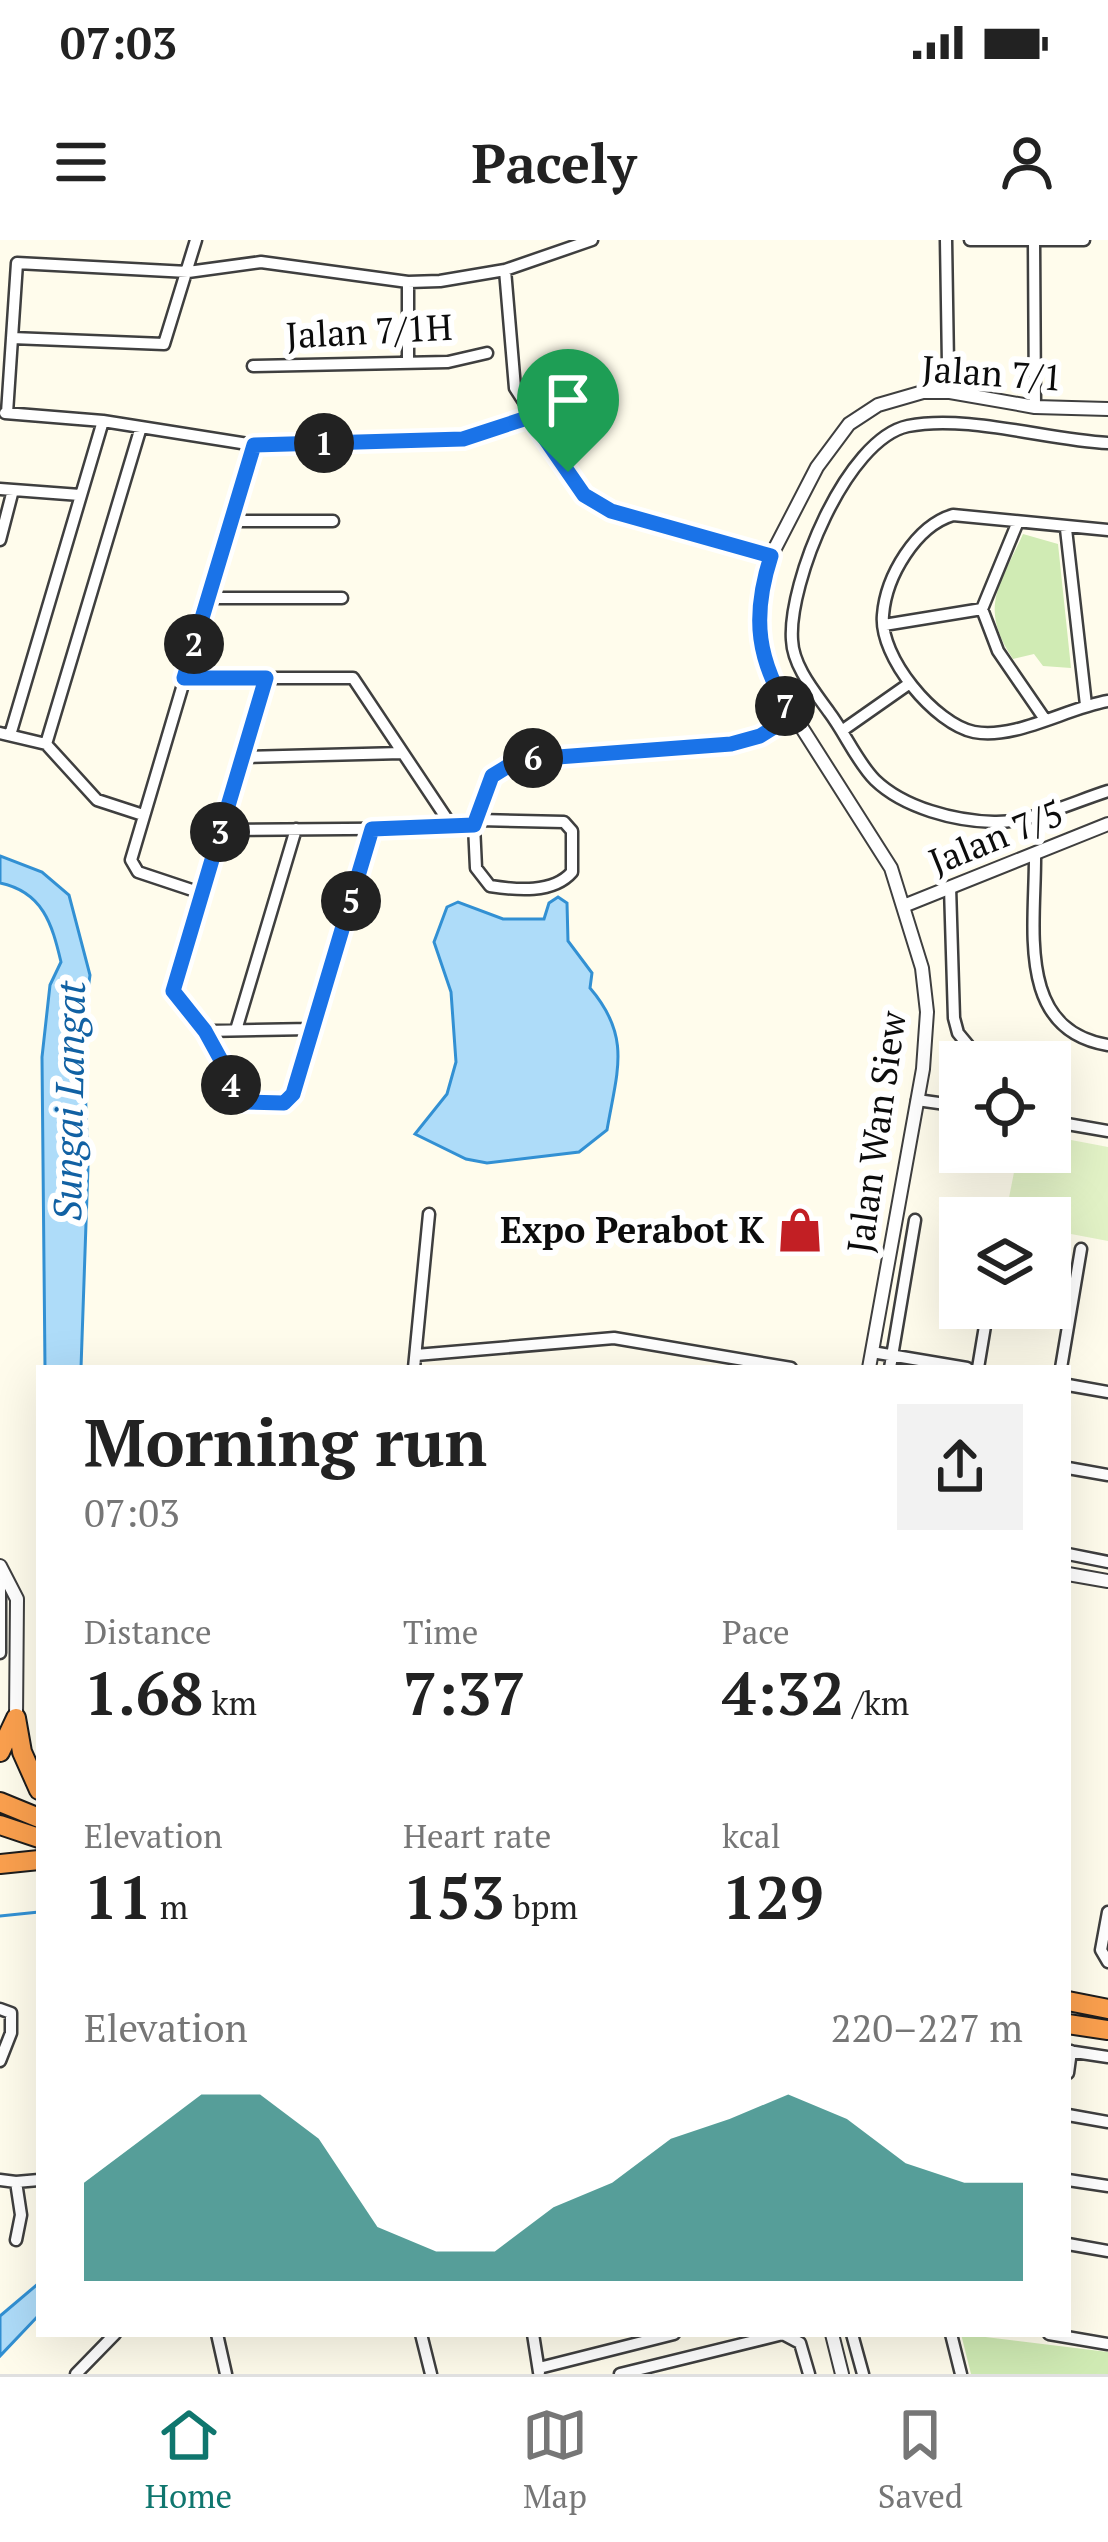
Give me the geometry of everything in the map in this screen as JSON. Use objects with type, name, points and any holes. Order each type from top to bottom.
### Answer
[{"type":"highway","points":[[0,1752],[16,1718]]},
{"type":"highway","points":[[16,1718],[22,1753],[36,1783]]},
{"type":"highway","points":[[0,1802],[36,1816]]},
{"type":"highway","points":[[0,1825],[36,1837]]},
{"type":"highway","points":[[0,1864],[36,1860]]},
{"type":"highway","points":[[1071,2039],[1106,2030]]},
{"type":"street","points":[[12,338],[158,347],[169,340],[196,240]]},
{"type":"street","points":[[530,417],[463,439],[254,445],[103,421],[4,413],[17,263],[188,272],[261,262],[408,282],[505,270],[592,240]]},
{"type":"street","points":[[946,240],[949,364]]},
{"type":"street","points":[[970,240],[1084,240]]},
{"type":"street","points":[[1034,241],[1035,407]]},
{"type":"street","points":[[505,270],[515,388],[584,495],[611,511],[771,556]]},
{"type":"street","points":[[408,282],[408,363]]},
{"type":"street","name":"Jalan 7/1H","points":[[253,366],[408,363],[487,352]]},
{"type":"street","name":"Jalan 7/1","points":[[906,905],[868,828],[767,673],[757,635],[760,592],[771,556],[817,467],[837,437],[862,414],[922,392],[1035,407],[1108,410]]},
{"type":"street","points":[[103,421],[5,734],[46,744],[97,800],[143,815]]},
{"type":"street","points":[[1108,443],[943,423],[906,427],[864,453],[794,593],[792,644],[808,682],[873,778],[897,796],[961,818],[1010,821],[1108,791]]},
{"type":"street","points":[[46,744],[141,427]]},
{"type":"street","points":[[202,893],[131,866],[254,445]]},
{"type":"street","points":[[0,540],[7,490],[80,495]]},
{"type":"street","points":[[1108,530],[1066,530],[952,515],[930,522],[909,549],[883,614],[910,683],[940,717],[966,730],[992,734],[1108,701]]},
{"type":"street","points":[[231,521],[333,521]]},
{"type":"street","points":[[1017,524],[982,609],[998,650],[1044,718]]},
{"type":"street","points":[[1066,530],[1086,704]]},
{"type":"street","points":[[208,598],[342,598]]},
{"type":"street","points":[[884,625],[982,609]]},
{"type":"street","points":[[184,678],[352,678],[452,828]]},
{"type":"street","points":[[266,678],[173,991],[205,1031],[238,1099],[264,1105],[291,1097],[372,829]]},
{"type":"street","points":[[843,730],[910,683]]},
{"type":"street","points":[[220,830],[452,828],[473,824],[564,822],[572,831],[572,872],[558,885],[490,886],[476,868],[473,824],[492,776],[518,760],[731,744],[760,736],[792,716]]},
{"type":"street","points":[[242,757],[402,753]]},
{"type":"street","name":"Jalan 7/5","points":[[906,905],[1108,824]]},
{"type":"street","points":[[236,1030],[296,829]]},
{"type":"street","points":[[1035,853],[1037,980],[1043,1004],[1067,1032],[1108,1045]]},
{"type":"street","points":[[950,887],[954,1018],[965,1041]]},
{"type":"street","name":"Jalan Wan Siew","points":[[870,1365],[917,1100],[927,1012],[906,905]]},
{"type":"street","points":[[205,1031],[311,1029]]},
{"type":"street","points":[[917,1100],[939,1103]]},
{"type":"street","points":[[1071,1125],[1108,1131]]},
{"type":"street","points":[[429,1214],[415,1362],[614,1338],[773,1365]]},
{"type":"street","points":[[891,1362],[915,1220]]},
{"type":"street","points":[[1062,1365],[1082,1249]]},
{"type":"street","points":[[978,1365],[984,1329]]},
{"type":"street","points":[[872,1352],[891,1362],[929,1365]]},
{"type":"street","points":[[1071,1386],[1108,1392]]},
{"type":"street","points":[[1071,1469],[1108,1475]]},
{"type":"street","points":[[1071,1555],[1108,1562]]},
{"type":"street","points":[[0,1566],[17,1599],[16,1718]]},
{"type":"street","points":[[1071,1575],[1108,1581]]},
{"type":"street","points":[[0,1584],[0,1653]]},
{"type":"street","points":[[1104,1956],[1108,1912]]},
{"type":"street","points":[[0,2009],[11,2014],[11,2033],[0,2060]]},
{"type":"street","points":[[1071,2040],[1108,2057]]},
{"type":"street","points":[[1071,2116],[1108,2122]]},
{"type":"street","points":[[0,2180],[36,2180]]},
{"type":"street","points":[[1071,2180],[1108,2186]]},
{"type":"street","points":[[16,2182],[21,2215],[16,2240]]},
{"type":"street","points":[[1071,2245],[1108,2251]]},
{"type":"street","points":[[76,2374],[112,2337]]},
{"type":"street","points":[[218,2337],[226,2374]]},
{"type":"street","points":[[422,2337],[431,2374]]},
{"type":"street","points":[[533,2337],[539,2371],[660,2337]]},
{"type":"street","points":[[620,2374],[771,2337]]},
{"type":"street","points":[[793,2337],[803,2349],[809,2374]]},
{"type":"street","points":[[833,2337],[842,2374]]},
{"type":"street","points":[[853,2337],[863,2374]]},
{"type":"street","points":[[952,2337],[961,2374]]},
{"type":"street","points":[[1067,2337],[1108,2344]]},
{"type":"green space","points":[[1023,534],[1058,544],[1071,668],[1043,666],[1034,654],[1013,659],[1002,641],[996,596]]},
{"type":"green space","points":[[1071,1140],[1108,1147],[1108,1241],[1071,1234],[1071,1197],[1009,1197],[1014,1173],[1071,1173]]},
{"type":"green space","points":[[962,2337],[1108,2352],[1108,2374],[971,2374]]},
{"type":"water","name":"Sungai Langat","points":[[0,856],[42,872],[69,895],[90,975],[83,1026],[88,1166],[81,1365],[45,1365],[42,1057],[50,985],[61,962],[49,923],[36,902],[0,883]]},
{"type":"water","points":[[558,897],[567,903],[568,941],[592,973],[590,988],[612,1023],[616,1039],[617,1072],[607,1130],[579,1152],[487,1163],[466,1159],[415,1134],[447,1094],[456,1062],[451,992],[434,942],[447,907],[458,902],[503,919],[544,919],[549,903]]},
{"type":"water","points":[[36,2286],[36,2318],[0,2356],[0,2316]]},
{"type":"waterway","points":[[0,1916],[36,1912]]},
{"type":"place","name":"Expo Perabot K","points":[[800,1230]]},
{"type":"route","points":[[530,417],[568,472],[584,495],[611,511],[771,556],[756,614],[757,635],[767,673],[792,716],[760,736],[731,744],[518,760],[503,765],[492,776],[474,825],[372,829],[293,1094],[284,1103],[250,1105],[238,1099],[205,1031],[173,991],[266,678],[184,678],[254,445],[463,439],[530,417]]}]
